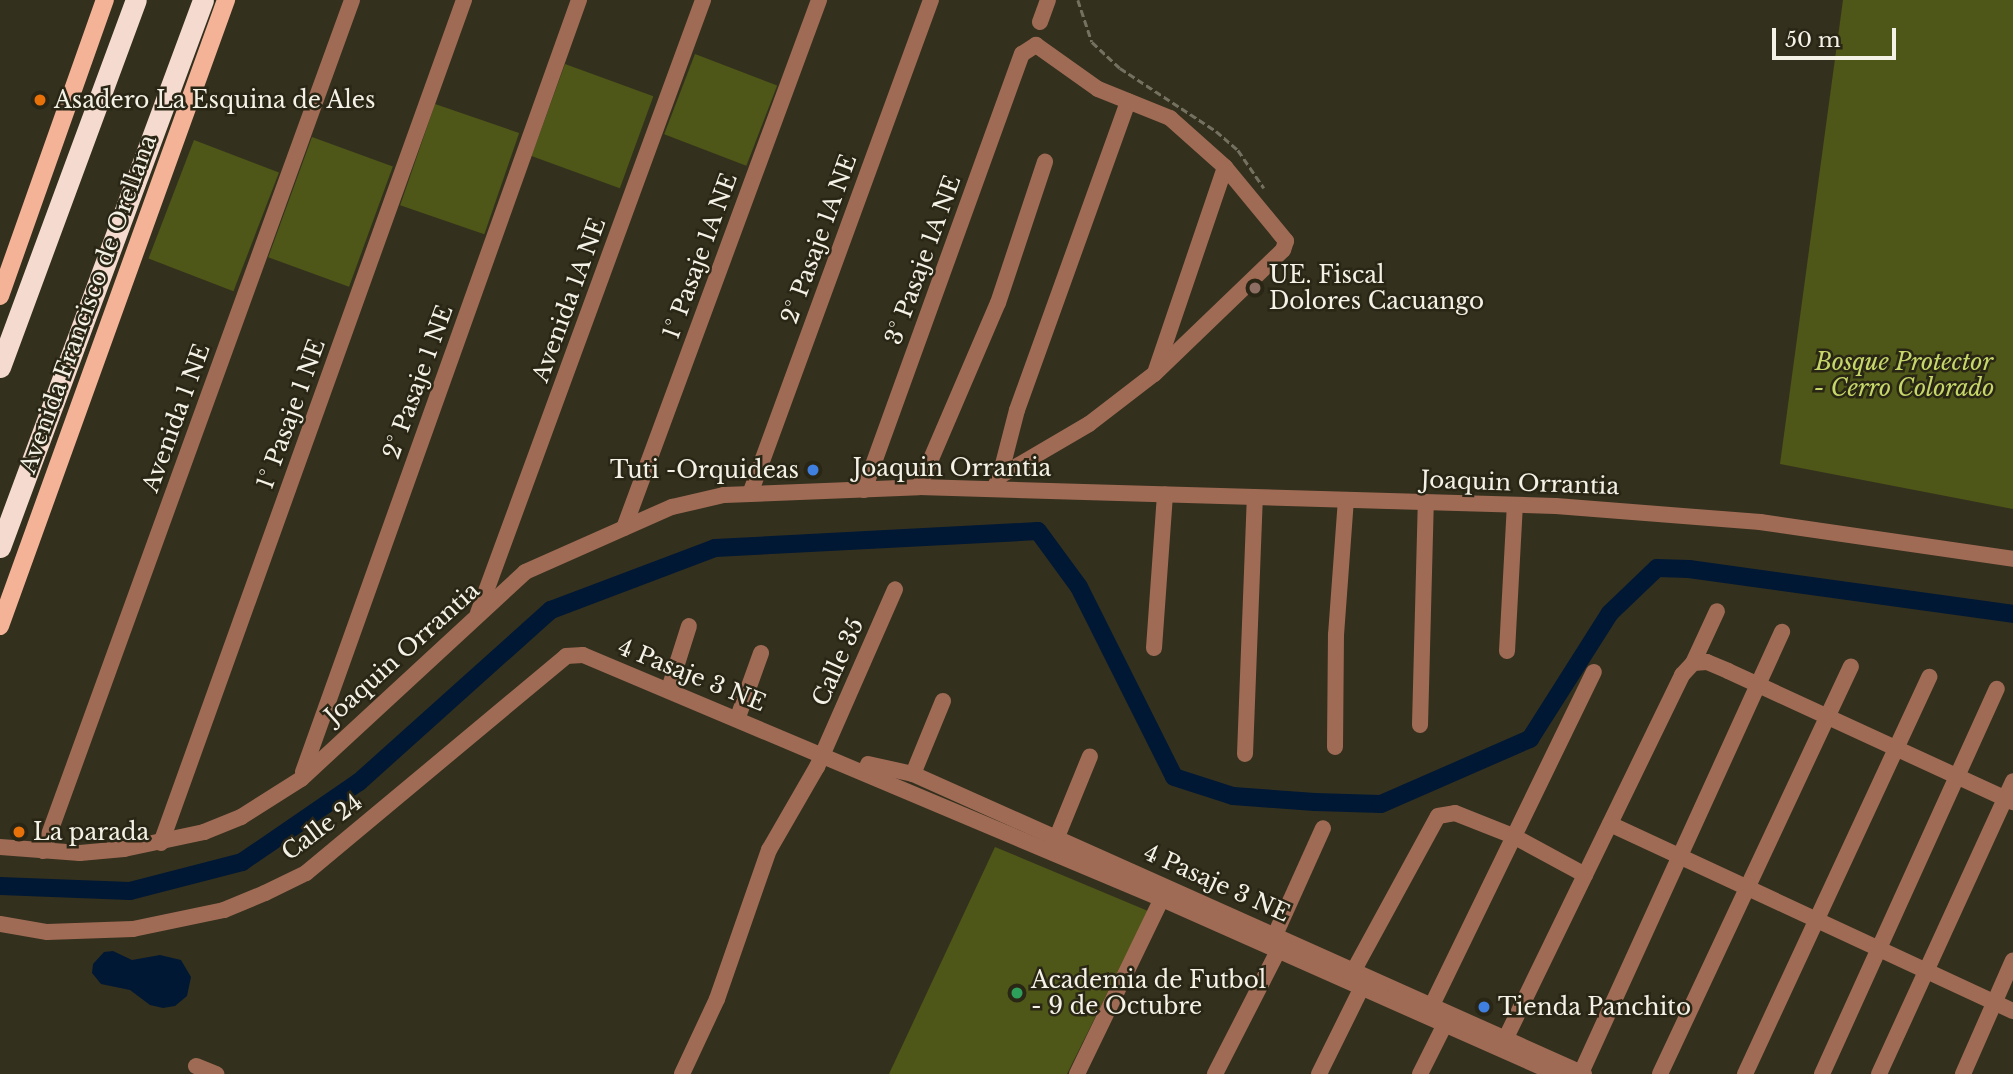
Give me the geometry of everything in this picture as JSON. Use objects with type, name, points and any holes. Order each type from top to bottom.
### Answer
[{"type":"highway","points":[[0,367],[136,0]]},
{"type":"highway","name":"Avenida Francisco de Orellana","points":[[0,547],[203,0]]},
{"type":"main road","points":[[0,296],[106,0]]},
{"type":"main road","name":"Avenida Francisco de Orellana","points":[[0,626],[226,0]]},
{"type":"street","name":"Avenida 1 NE","points":[[43,851],[352,0]]},
{"type":"street","name":"1° Pasaje 1 NE","points":[[161,843],[464,0]]},
{"type":"street","name":"2° Pasaje 1 NE","points":[[301,779],[579,0]]},
{"type":"street","name":"Avenida 1A NE","points":[[477,616],[703,0]]},
{"type":"street","name":"1° Pasaje 1A NE","points":[[624,528],[820,0]]},
{"type":"street","name":"2° Pasaje 1A NE","points":[[750,494],[931,0]]},
{"type":"street","points":[[1040,22],[1048,0]]},
{"type":"street","name":"3° Pasaje 1A NE","points":[[864,490],[1028,48],[1045,48],[1098,89],[1128,101]]},
{"type":"street","points":[[1128,101],[1170,118],[1225,167],[1282,231],[1283,250],[1154,374],[1089,424],[997,482],[1017,410],[1128,101]]},
{"type":"street","points":[[919,487],[998,303],[1045,162]]},
{"type":"street","points":[[1154,374],[1225,167]]},
{"type":"street","name":"Joaquin Orrantia","points":[[0,847],[80,853],[161,843],[241,817],[301,779],[525,572],[672,507],[750,494],[997,482],[1165,494],[1515,505],[1760,522],[2013,559]]},
{"type":"street","points":[[1154,648],[1165,494]]},
{"type":"street","points":[[1245,754],[1255,497]]},
{"type":"street","points":[[1335,747],[1336,635],[1346,500]]},
{"type":"street","points":[[1420,725],[1426,502]]},
{"type":"street","points":[[1507,652],[1515,505]]},
{"type":"street","name":"Calle 35","points":[[682,1074],[717,999],[769,850],[824,753],[895,589]]},
{"type":"street","points":[[1504,1044],[1682,674],[1693,663],[1717,611]]},
{"type":"street","points":[[669,689],[689,626]]},
{"type":"street","points":[[1583,1073],[1782,632]]},
{"type":"street","points":[[738,717],[761,653]]},
{"type":"street","name":"4 Pasaje 3 NE","points":[[583,654],[1165,892],[1277,943],[1363,987],[1446,1024],[1504,1044]]},
{"type":"street","name":"Calle 24","points":[[0,924],[47,932],[133,929],[224,910],[265,894],[306,873],[566,656],[583,654]]},
{"type":"street","points":[[1693,663],[1707,662],[1758,684],[2009,801]]},
{"type":"street","points":[[1660,1074],[1852,667]]},
{"type":"street","points":[[1433,1003],[1594,672]]},
{"type":"street","points":[[1745,1074],[1928,677]]},
{"type":"street","points":[[1822,1074],[1997,689]]},
{"type":"street","points":[[913,774],[943,701]]},
{"type":"street","name":"4 Pasaje 3 NE","points":[[824,753],[913,774],[1057,837],[1165,892]]},
{"type":"street","points":[[1057,837],[1090,756]]},
{"type":"street","points":[[1879,1074],[2009,801],[2013,781]]},
{"type":"street","points":[[1354,970],[1438,816],[1455,813],[1513,836],[1585,875]]},
{"type":"street","points":[[1609,824],[2013,1010]]},
{"type":"street","points":[[1215,1074],[1277,943],[1322,828]]},
{"type":"street","points":[[1077,1074],[1165,892]]},
{"type":"street","name":"4 Pasaje 3 NE","points":[[1277,943],[1354,970],[1433,1003],[1547,1069],[1583,1073]]},
{"type":"street","points":[[1963,1074],[2013,960]]},
{"type":"street","points":[[1319,1074],[1363,987]]},
{"type":"street","points":[[1420,1074],[1446,1024]]},
{"type":"street","points":[[196,1066],[216,1074]]},
{"type":"green space","name":"Bosque Protector - Cerro Colorado","points":[[1843,0],[2013,0],[2013,509],[1780,464]]},
{"type":"green space","points":[[695,54],[777,86],[746,166],[664,134]]},
{"type":"green space","points":[[565,64],[653,96],[620,188],[531,156]]},
{"type":"green space","points":[[435,104],[519,133],[484,234],[400,205]]},
{"type":"green space","points":[[312,137],[393,166],[349,287],[268,257]]},
{"type":"green space","points":[[194,140],[279,173],[233,291],[148,259]]},
{"type":"green space","name":"Academia de Futbol - 9 de Octubre","points":[[995,847],[1148,911],[1067,1074],[889,1074]]},
{"type":"water","points":[[113,951],[132,960],[160,955],[181,960],[191,977],[187,996],[175,1006],[163,1008],[150,1005],[130,990],[101,984],[92,973],[93,964],[104,952]]},
{"type":"waterway","points":[[0,886],[130,891],[242,862],[359,782],[551,610],[715,548],[1038,531],[1079,587],[1174,777],[1233,796],[1315,802],[1381,804],[1530,739],[1610,613],[1657,568],[1689,569],[2013,614]]},
{"type":"place","name":"Asadero La Esquina de Ales","points":[[40,100]]},
{"type":"place","name":"UE. Fiscal Dolores Cacuango","points":[[1255,288]]},
{"type":"place","name":"Tuti -Orquideas","points":[[813,470]]},
{"type":"place","name":"La parada","points":[[19,832]]},
{"type":"place","name":"Academia de Futbol - 9 de Octubre","points":[[1017,993]]},
{"type":"place","name":"Tienda Panchito","points":[[1484,1007]]}]
